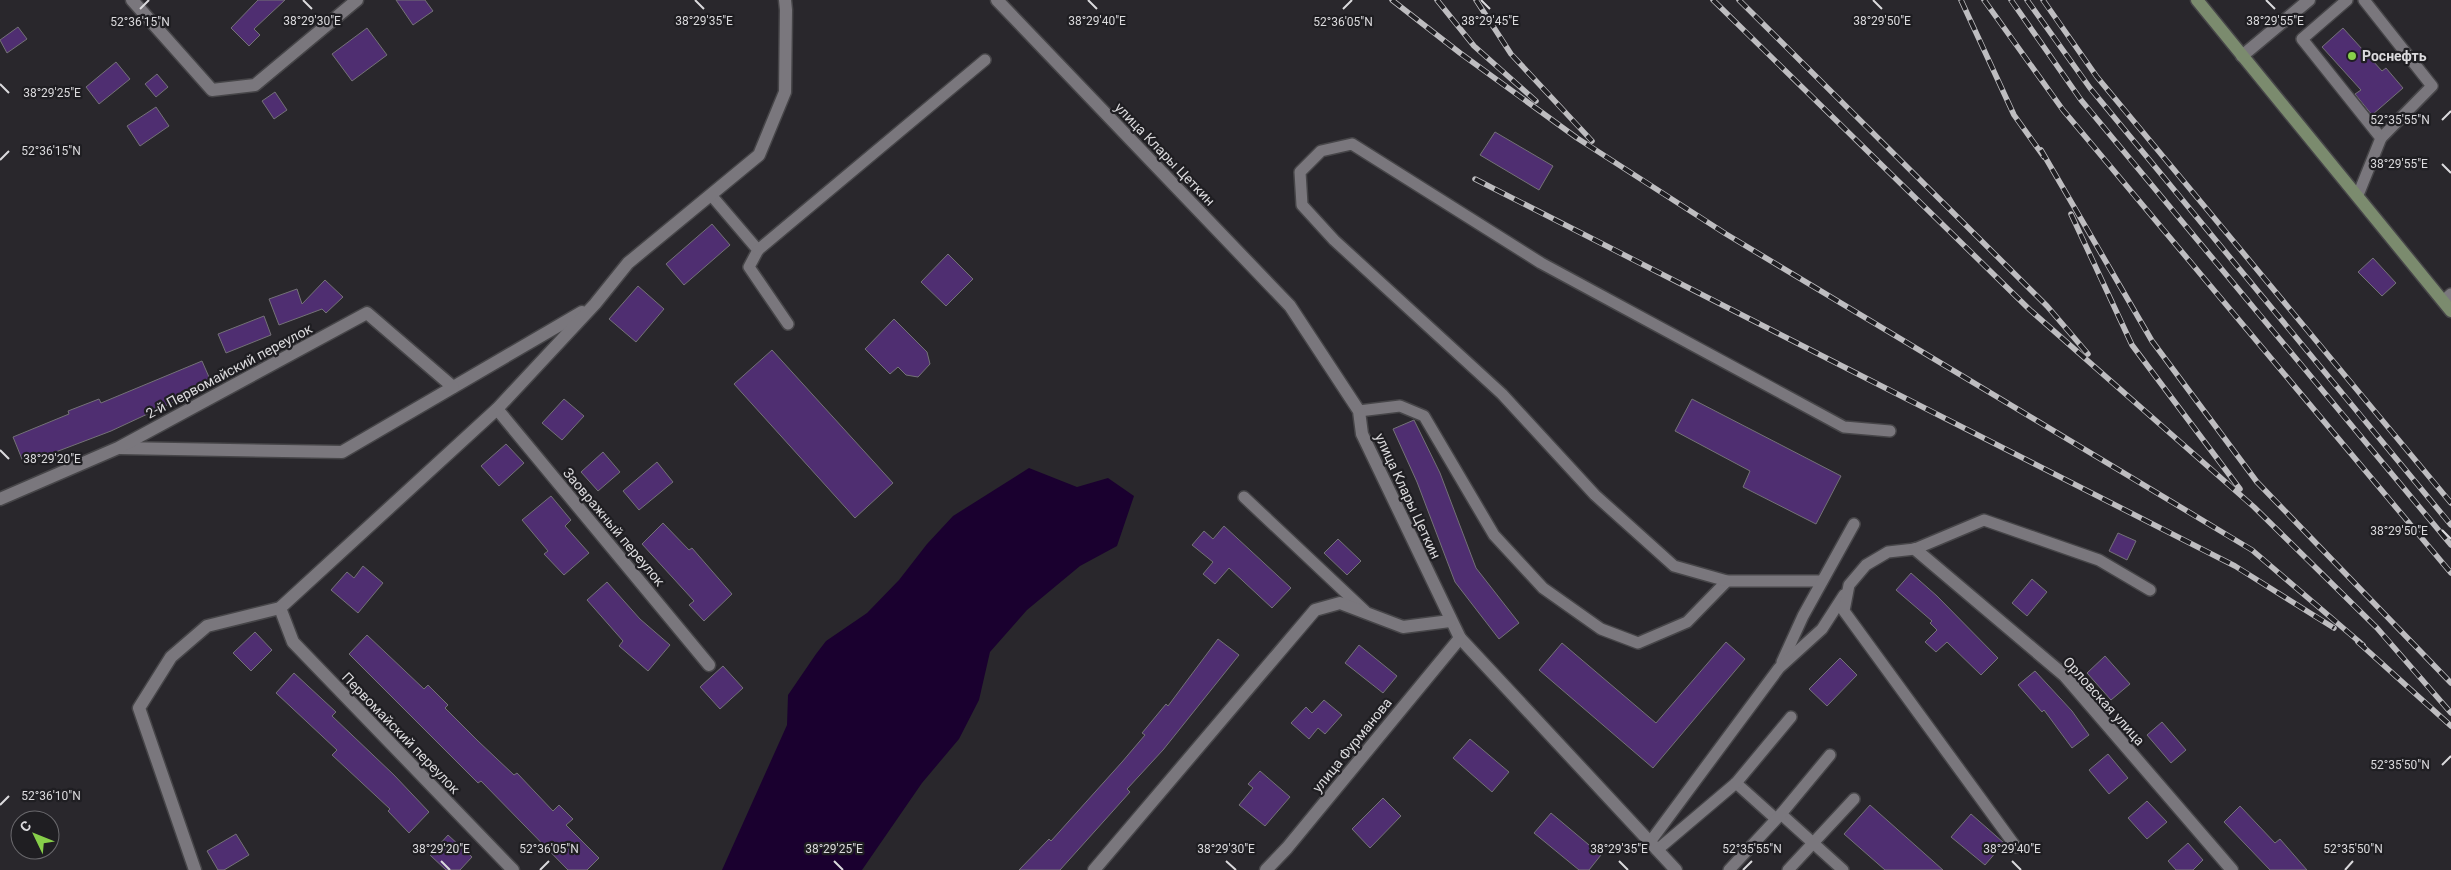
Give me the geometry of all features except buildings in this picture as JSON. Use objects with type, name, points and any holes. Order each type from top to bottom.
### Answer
[{"type":"street","points":[[132,0],[212,90],[255,85],[357,0]]},
{"type":"street","points":[[195,870],[139,708],[171,657],[207,626],[280,608],[497,409],[595,304],[628,263],[759,154],[784,92],[785,0]]},
{"type":"street","name":"улица Клары Цеткин","points":[[997,0],[1290,306],[1359,411],[1362,434],[1450,621],[1460,638],[1676,870]]},
{"type":"street","points":[[2197,0],[2358,195],[2447,297],[2451,311]]},
{"type":"street","points":[[2242,56],[2309,0]]},
{"type":"street","points":[[118,448],[342,452],[595,304]]},
{"type":"street","name":"2-й Первомайский переулок","points":[[0,499],[118,448],[367,313],[453,387]]},
{"type":"street","name":"Заовражный переулок","points":[[497,409],[709,665]]},
{"type":"street","name":"Орловская улица","points":[[1915,549],[2065,676],[2232,870]]},
{"type":"street","points":[[1094,870],[1315,610],[1340,603],[1366,611],[1403,627],[1450,621]]},
{"type":"street","name":"Первомайский переулок","points":[[280,608],[293,642],[514,870]]},
{"type":"street","name":"улица Фурманова","points":[[1266,870],[1287,848],[1460,638]]},
{"type":"lane","points":[[2347,0],[2302,39],[2381,138]]},
{"type":"lane","points":[[2358,195],[2381,138],[2432,86],[2364,0]]},
{"type":"lane","points":[[788,324],[749,267],[758,250],[985,60]]},
{"type":"lane","points":[[1822,582],[1727,581],[1674,566],[1595,495],[1502,394],[1334,240],[1302,205],[1300,172],[1320,151],[1352,144],[1541,263],[1844,427],[1890,432]]},
{"type":"lane","points":[[711,195],[758,250]]},
{"type":"lane","points":[[1359,411],[1400,406],[1424,416],[1494,535],[1544,588],[1601,629],[1638,644],[1687,622],[1727,581]]},
{"type":"lane","points":[[1244,496],[1366,611]]},
{"type":"lane","points":[[1779,668],[1822,629],[1840,603],[1849,585],[1866,564],[1888,552],[1915,549],[1984,520],[2099,560],[2150,590]]},
{"type":"lane","points":[[1654,846],[1779,668],[1822,582],[1854,524]]},
{"type":"lane","points":[[1849,585],[1844,611],[2016,847]]},
{"type":"lane","points":[[1654,846],[1736,783],[1791,717]]},
{"type":"lane","points":[[1728,870],[1830,756]]},
{"type":"lane","points":[[1736,783],[1813,843],[1843,870]]},
{"type":"lane","points":[[1788,870],[1854,798]]},
{"type":"shaded area","points":[[1029,468],[1077,487],[1108,478],[1134,496],[1117,546],[1080,566],[1027,610],[990,652],[979,700],[959,739],[922,783],[862,870],[722,870],[787,725],[788,695],[816,654],[826,641],[867,613],[899,580],[927,544],[953,516]]},
{"type":"railway","points":[[1392,0],[1460,53],[1577,138],[1726,234],[2252,550],[2363,645]]},
{"type":"railway","points":[[1437,0],[1474,46],[1536,101]]},
{"type":"railway","points":[[1476,0],[1511,54],[1592,141]]},
{"type":"railway","points":[[1713,0],[2030,310],[2254,507],[2377,628],[2451,713]]},
{"type":"railway","points":[[1739,0],[2047,306],[2088,354]]},
{"type":"railway","points":[[1961,0],[2014,115],[2044,157]]},
{"type":"railway","points":[[1984,0],[2063,110],[2451,573]]},
{"type":"railway","points":[[2011,0],[2081,100],[2451,545]]},
{"type":"railway","points":[[2027,0],[2090,88],[2451,525]]},
{"type":"railway","points":[[2043,0],[2097,77],[2451,503]]},
{"type":"railway","points":[[2041,150],[2152,341],[2257,482],[2451,683]]},
{"type":"railway","points":[[1475,179],[2235,566],[2334,628]]},
{"type":"railway","points":[[2071,214],[2132,345],[2240,489]]},
{"type":"railway","points":[[2358,642],[2451,726]]},
{"type":"place","name":"Роснефть","points":[[2352,56]]}]
